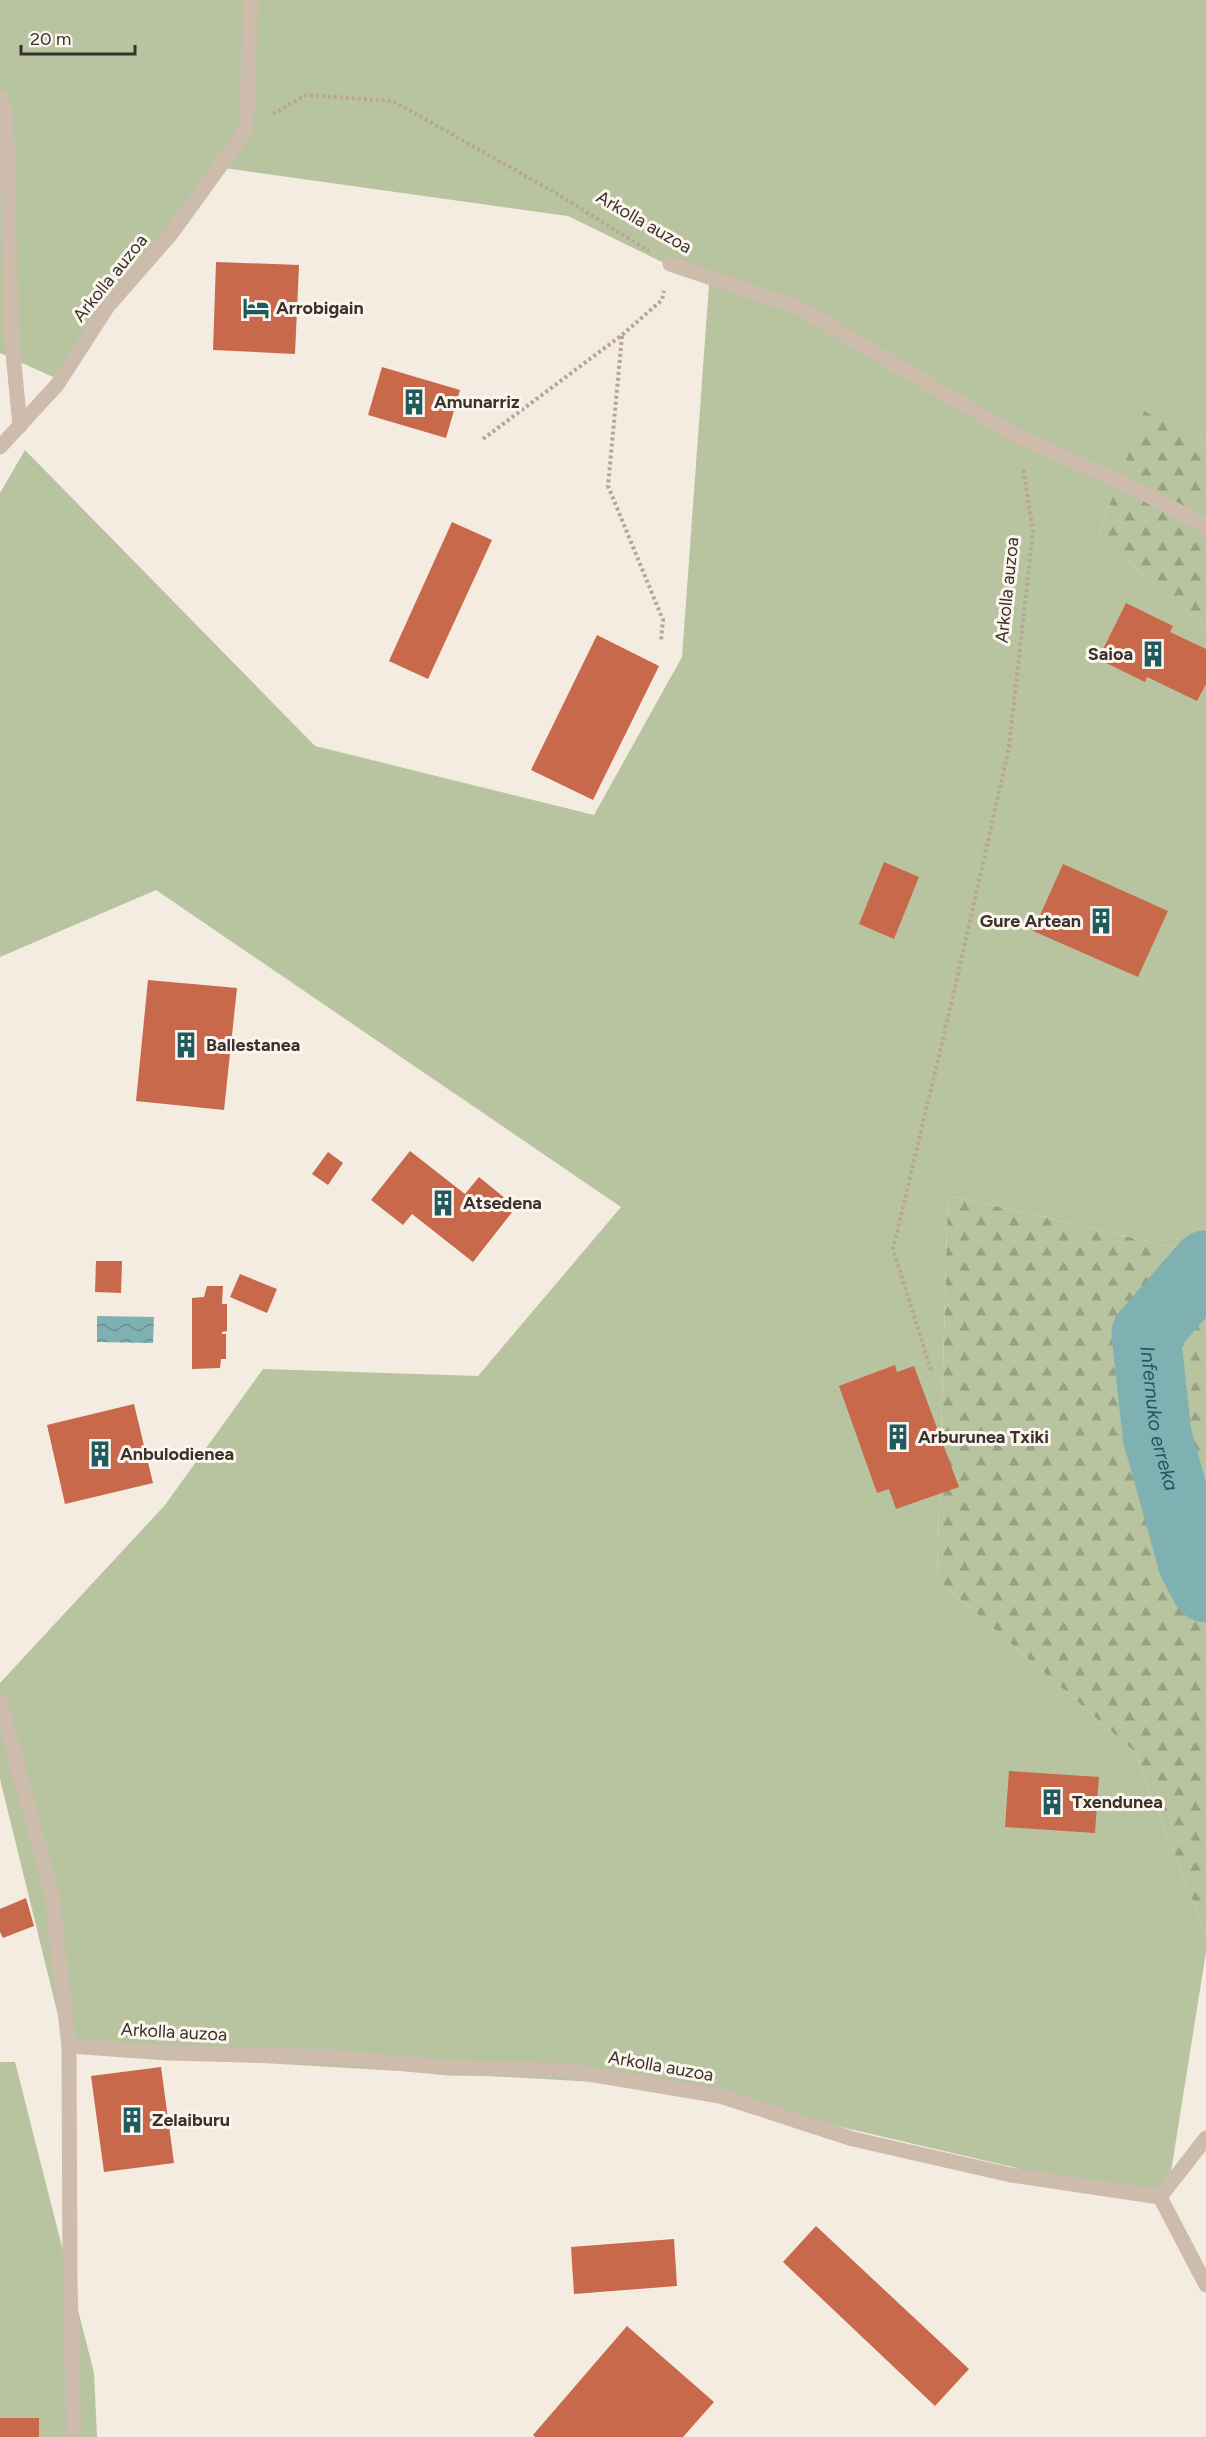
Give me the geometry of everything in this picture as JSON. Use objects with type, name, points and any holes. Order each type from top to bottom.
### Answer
[{"type":"street","points":[[246,130],[251,0]]},
{"type":"street","points":[[0,98],[6,113],[12,343],[20,426]]},
{"type":"street","name":"Arkolla auzoa","points":[[0,447],[57,385],[108,306],[171,234],[246,130]]},
{"type":"street","name":"Arkolla auzoa","points":[[670,264],[797,307],[1019,437],[1140,491],[1206,526]]},
{"type":"street","points":[[0,1700],[52,1895],[69,2046],[70,2282],[74,2437]]},
{"type":"street","name":"Arkolla auzoa","points":[[69,2046],[168,2054],[332,2057],[449,2068],[565,2070],[720,2096],[853,2139],[1011,2175],[1160,2197]]},
{"type":"street","points":[[1206,2138],[1160,2197],[1206,2284]]},
{"type":"path","name":"Arkolla auzoa","points":[[246,130],[306,95],[393,101],[554,192],[670,264]]},
{"type":"path","points":[[483,439],[622,335],[662,300],[670,264]]},
{"type":"path","points":[[622,335],[608,486],[663,620],[661,640]]},
{"type":"path","name":"Arkolla auzoa","points":[[931,1370],[893,1249],[1009,747],[1033,532],[1019,437]]},
{"type":"green space","points":[[0,0],[1206,0],[1206,442],[1144,412],[1098,536],[1206,627],[1206,1255],[948,1195],[937,1579],[1135,1752],[1206,1935],[1206,1952],[1166,2203],[666,2086],[67,2052],[0,1779],[0,1683],[165,1505],[263,1369],[478,1376],[621,1207],[156,890],[0,957],[0,493],[25,450],[315,746],[594,815],[682,657],[709,285],[568,216],[224,168],[53,377],[0,353]]},
{"type":"green space","points":[[1144,411],[1206,442],[1206,627],[1098,536]]},
{"type":"green space","points":[[948,1195],[1206,1255],[1206,1935],[1135,1752],[937,1579]]},
{"type":"green space","points":[[0,2062],[15,2062],[94,2373],[97,2437],[0,2437]]},
{"type":"water","points":[[97,1316],[154,1317],[153,1343],[97,1342]]},
{"type":"building","name":"Arrobigain","points":[[216,262],[299,265],[295,354],[213,350]]},
{"type":"building","name":"Amunarriz","points":[[382,367],[460,390],[446,438],[368,415]]},
{"type":"building","points":[[452,522],[492,540],[428,679],[389,661]]},
{"type":"building","name":"Saioa","points":[[1126,603],[1173,626],[1170,632],[1206,649],[1206,684],[1197,701],[1147,677],[1145,682],[1098,659]]},
{"type":"building","points":[[597,635],[659,666],[593,800],[531,770]]},
{"type":"building","points":[[884,862],[919,877],[894,939],[859,924]]},
{"type":"building","name":"Gure Artean","points":[[1063,864],[1168,911],[1138,977],[1033,931]]},
{"type":"building","name":"Ballestanea","points":[[148,980],[237,988],[224,1110],[136,1101]]},
{"type":"building","name":"Atsedena","points":[[410,1151],[465,1194],[479,1177],[516,1207],[473,1262],[412,1214],[403,1225],[371,1200]]},
{"type":"building","points":[[328,1152],[343,1163],[328,1185],[312,1174]]},
{"type":"building","points":[[96,1261],[122,1261],[121,1293],[95,1292]]},
{"type":"building","points":[[240,1274],[277,1289],[267,1313],[230,1297]]},
{"type":"building","points":[[207,1286],[223,1286],[222,1304],[227,1304],[227,1331],[222,1332],[226,1334],[226,1359],[221,1359],[220,1368],[192,1369],[192,1298],[204,1297]]},
{"type":"building","name":"Arburunea Txiki","points":[[895,1365],[897,1372],[914,1366],[959,1487],[896,1509],[889,1489],[877,1493],[839,1386]]},
{"type":"building","name":"Anbulodienea","points":[[134,1404],[153,1483],[65,1504],[47,1425]]},
{"type":"building","name":"Txendunea","points":[[1009,1771],[1099,1777],[1095,1833],[1005,1827]]},
{"type":"building","points":[[26,1898],[34,1926],[3,1938],[0,1932],[0,1909]]},
{"type":"building","name":"Zelaiburu","points":[[161,2067],[174,2163],[104,2172],[91,2076]]},
{"type":"building","points":[[816,2226],[969,2369],[935,2406],[783,2262]]},
{"type":"building","points":[[674,2239],[677,2286],[574,2294],[571,2247]]},
{"type":"building","points":[[627,2326],[714,2402],[683,2437],[535,2437],[533,2435]]},
{"type":"building","points":[[0,2418],[39,2418],[39,2437],[0,2437]]},
{"type":"waterway","name":"Infernuko erreka","points":[[1206,1265],[1146,1334],[1157,1435],[1193,1564],[1206,1588]]},
{"type":"place","name":"Arrobigain","points":[[256,308]]},
{"type":"place","name":"Amunarriz","points":[[414,402]]},
{"type":"place","name":"Saioa","points":[[1153,654]]},
{"type":"place","name":"Gure Artean","points":[[1101,921]]},
{"type":"place","name":"Ballestanea","points":[[186,1045]]},
{"type":"place","name":"Atsedena","points":[[443,1203]]},
{"type":"place","name":"Arburunea Txiki","points":[[898,1437]]},
{"type":"place","name":"Anbulodienea","points":[[100,1454]]},
{"type":"place","name":"Txendunea","points":[[1052,1802]]},
{"type":"place","name":"Zelaiburu","points":[[132,2120]]}]
